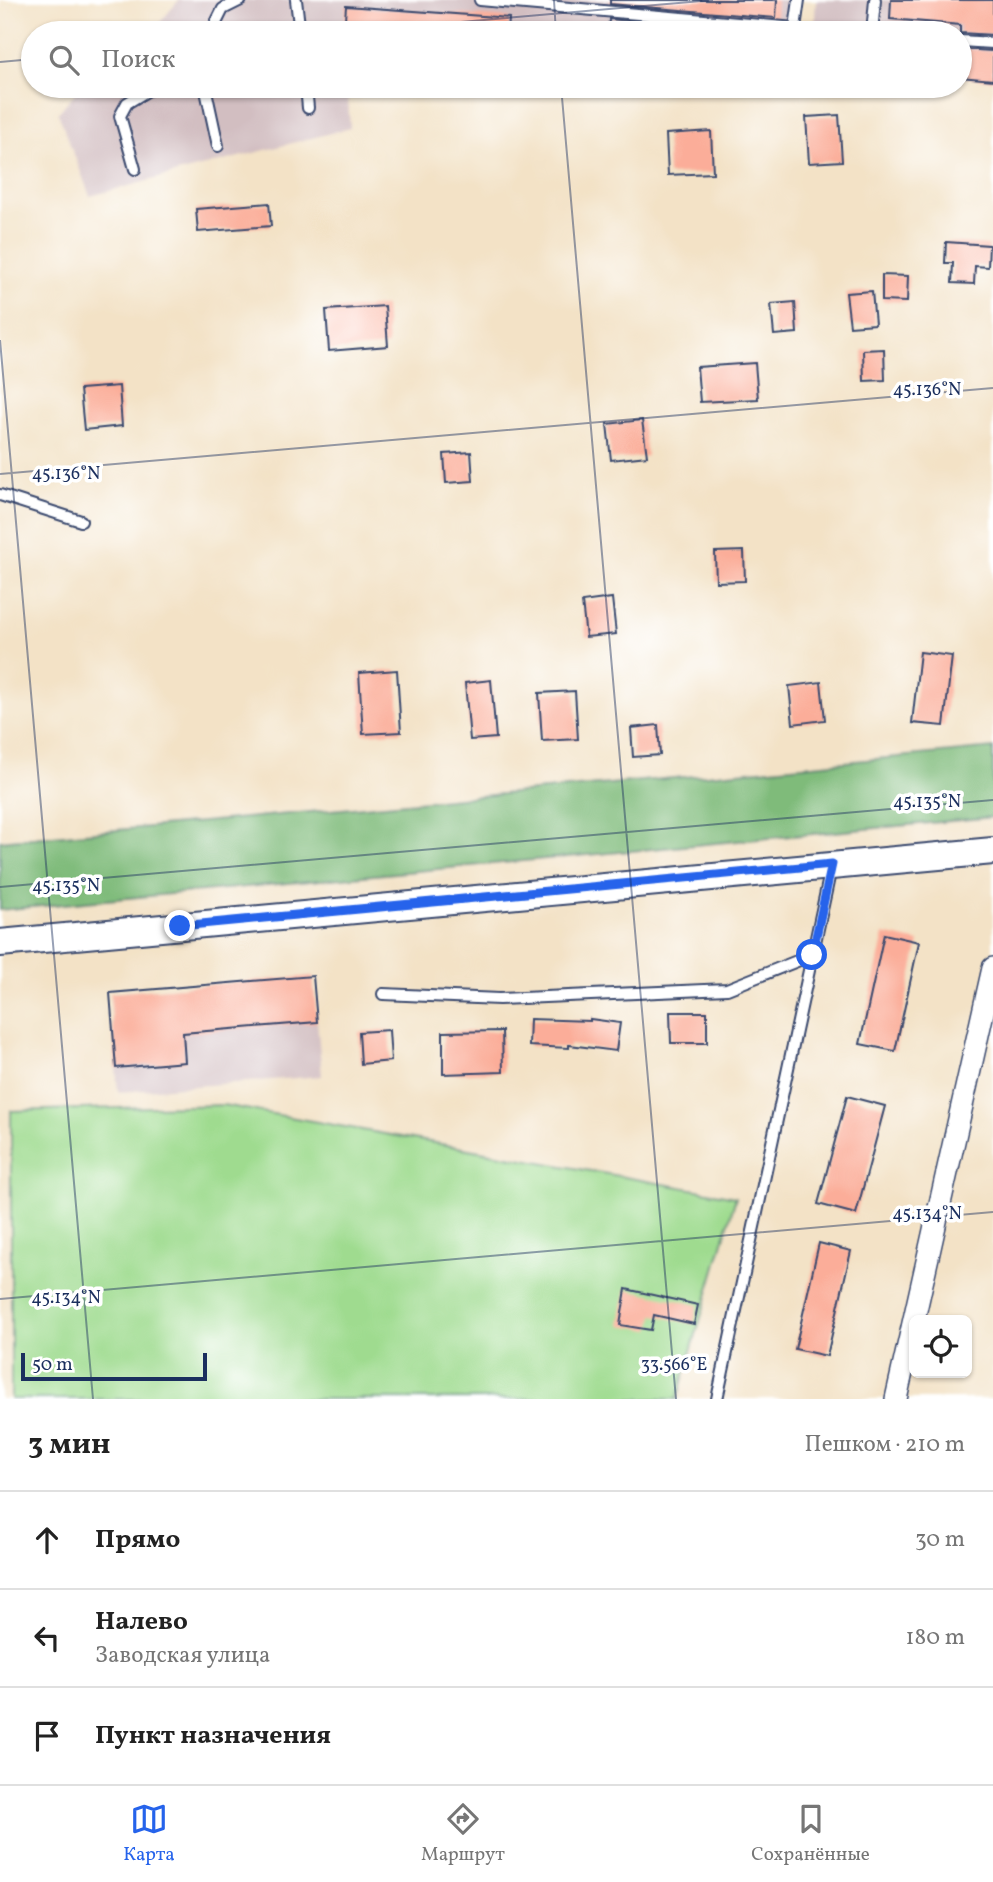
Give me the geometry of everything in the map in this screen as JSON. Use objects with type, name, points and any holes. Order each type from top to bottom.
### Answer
[{"type":"street","points":[[0,943],[993,851]]},
{"type":"street","points":[[896,1399],[993,968]]},
{"type":"lane","points":[[217,21],[223,9],[242,0]]},
{"type":"lane","points":[[296,0],[299,21]]},
{"type":"lane","points":[[480,0],[716,21]]},
{"type":"lane","points":[[796,21],[799,0]]},
{"type":"lane","points":[[873,21],[875,0]]},
{"type":"lane","points":[[972,42],[993,43]]},
{"type":"lane","points":[[135,98],[127,103],[120,116],[135,169]]},
{"type":"lane","points":[[208,98],[218,145]]},
{"type":"lane","points":[[307,98],[308,108]]},
{"type":"lane","points":[[0,495],[81,521]]},
{"type":"lane","points":[[717,1399],[832,864]]},
{"type":"lane","points":[[383,993],[499,999],[727,989],[812,955]]},
{"type":"shaded area","points":[[179,0],[798,0],[795,21],[161,21]]},
{"type":"shaded area","points":[[816,0],[993,0],[993,80],[972,78],[972,21],[815,21]]},
{"type":"shaded area","points":[[71,98],[348,98],[350,128],[90,196],[58,113]]},
{"type":"shaded area","points":[[313,976],[322,1076],[118,1092],[110,993]]},
{"type":"green space","points":[[993,748],[993,817],[0,910],[0,841]]},
{"type":"green space","points":[[223,1105],[736,1197],[677,1399],[11,1399],[11,1111]]},
{"type":"building","points":[[610,0],[777,0],[776,18],[610,4]]},
{"type":"building","points":[[891,0],[993,0],[993,35],[972,34],[972,21],[890,19]]},
{"type":"building","points":[[346,6],[509,18],[509,21],[345,21]]},
{"type":"building","points":[[972,50],[993,51],[993,80],[972,78]]},
{"type":"building","points":[[839,115],[842,161],[809,163],[806,117]]},
{"type":"building","points":[[711,131],[713,173],[668,175],[666,134]]},
{"type":"building","points":[[269,203],[271,226],[198,232],[196,209]]},
{"type":"building","points":[[946,242],[989,245],[988,267],[975,266],[974,284],[952,283],[953,263],[945,263]]},
{"type":"building","points":[[882,275],[908,276],[907,302],[882,301]]},
{"type":"building","points":[[872,291],[875,324],[850,326],[846,293]]},
{"type":"building","points":[[795,302],[797,333],[774,335],[771,304]]},
{"type":"building","points":[[385,306],[388,346],[329,351],[326,310]]},
{"type":"building","points":[[884,349],[885,380],[864,381],[863,350]]},
{"type":"building","points":[[755,363],[758,399],[700,402],[697,367]]},
{"type":"building","points":[[119,386],[122,426],[84,430],[80,389]]},
{"type":"building","points":[[642,420],[647,456],[611,460],[607,424]]},
{"type":"building","points":[[471,452],[473,481],[446,483],[444,454]]},
{"type":"building","points":[[744,551],[745,581],[716,582],[715,552]]},
{"type":"building","points":[[612,598],[616,634],[586,637],[582,602]]},
{"type":"building","points":[[920,652],[952,656],[944,726],[912,723]]},
{"type":"building","points":[[397,670],[401,732],[363,734],[359,673]]},
{"type":"building","points":[[491,680],[496,738],[470,740],[465,683]]},
{"type":"building","points":[[821,682],[825,720],[793,724],[789,686]]},
{"type":"building","points":[[575,691],[578,739],[542,741],[539,693]]},
{"type":"building","points":[[658,725],[660,755],[633,757],[631,728]]},
{"type":"building","points":[[884,934],[919,942],[895,1051],[860,1044]]},
{"type":"building","points":[[313,976],[317,1022],[183,1033],[185,1062],[116,1068],[110,993]]},
{"type":"building","points":[[670,1012],[707,1012],[707,1043],[671,1043]]},
{"type":"building","points":[[530,1019],[590,1019],[620,1023],[616,1051],[569,1045],[569,1048],[529,1046]]},
{"type":"building","points":[[389,1030],[391,1061],[361,1064],[359,1032]]},
{"type":"building","points":[[502,1031],[503,1072],[443,1074],[443,1032]]},
{"type":"building","points":[[847,1096],[885,1106],[856,1214],[818,1204]]},
{"type":"building","points":[[819,1243],[851,1251],[827,1356],[795,1349]]},
{"type":"building","points":[[626,1289],[698,1305],[694,1324],[654,1315],[651,1330],[620,1325]]},
{"type":"route","points":[[180,926],[832,864],[812,955]]}]
